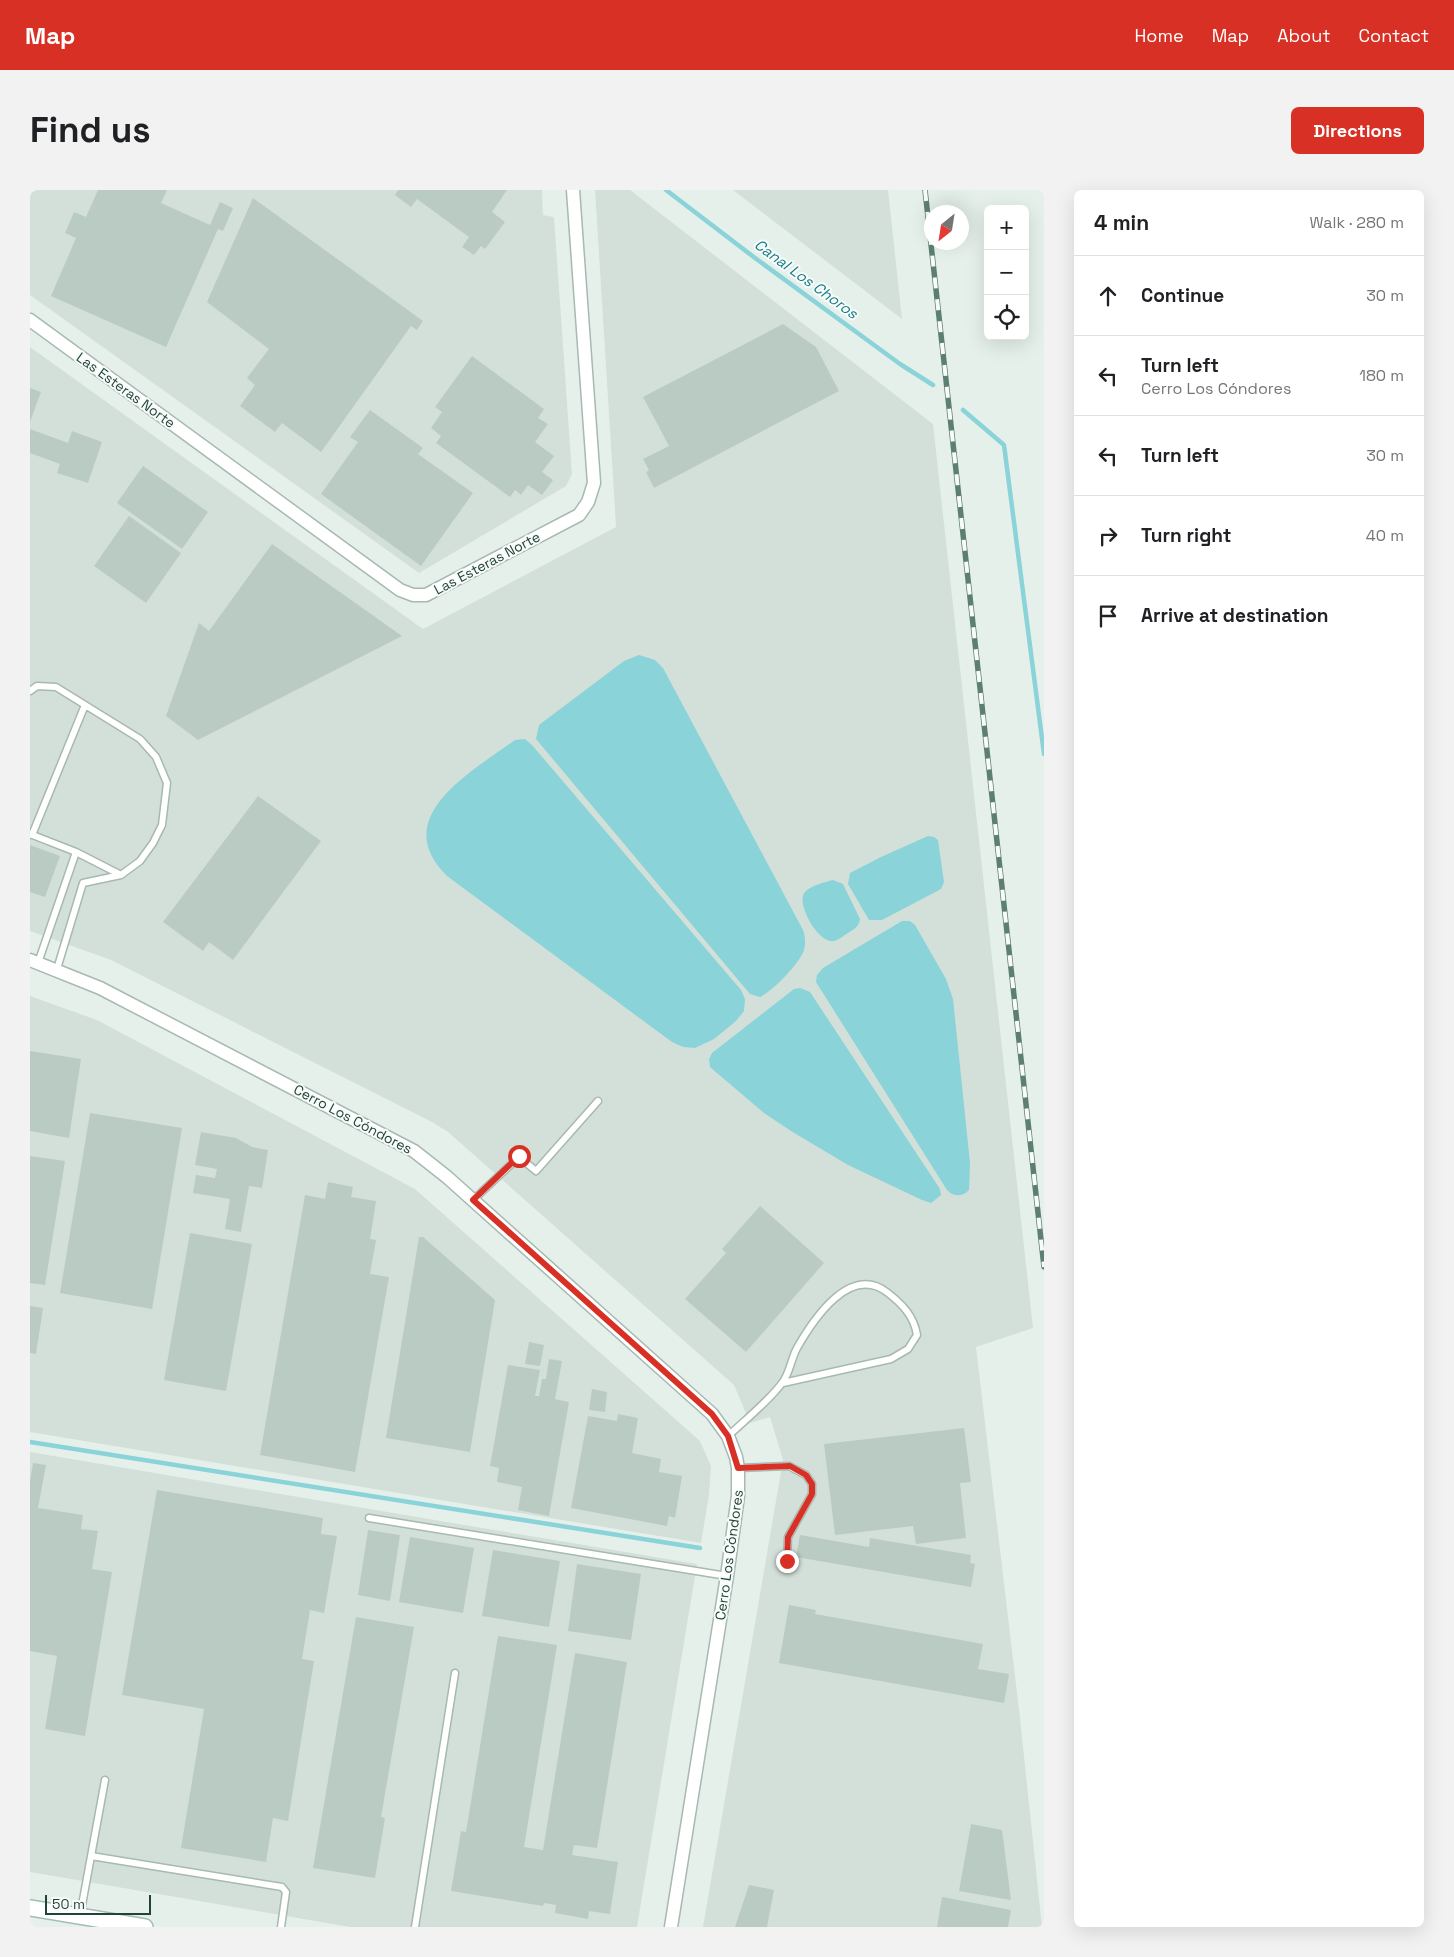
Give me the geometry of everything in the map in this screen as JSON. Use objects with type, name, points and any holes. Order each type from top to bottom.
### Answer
[{"type":"main road","points":[[30,1908],[145,1927]]},
{"type":"street","name":"Las Esteras Norte","points":[[30,320],[400,590],[414,595],[426,595],[579,515],[588,502],[594,484],[573,190]]},
{"type":"street","name":"Cerro Los Cóndores","points":[[34,961],[100,988],[400,1142],[427,1160],[712,1414],[728,1436],[738,1468],[738,1496],[671,1927]]},
{"type":"lane","points":[[30,691],[38,686],[56,687],[140,739],[156,756],[167,783],[162,825],[154,843],[140,861],[121,875],[83,883],[57,969]]},
{"type":"lane","points":[[85,705],[31,834],[76,852],[121,875]]},
{"type":"lane","points":[[34,961],[76,852]]},
{"type":"lane","points":[[473,1200],[519,1156],[536,1171],[598,1101]]},
{"type":"lane","points":[[728,1436],[783,1383],[796,1349],[819,1314],[838,1294],[858,1285],[874,1286],[886,1291],[905,1308],[915,1324],[918,1335],[901,1355],[783,1383]]},
{"type":"lane","points":[[738,1468],[790,1466],[806,1475],[812,1484],[812,1494],[788,1537],[787,1561]]},
{"type":"lane","points":[[369,1518],[727,1576]]},
{"type":"lane","points":[[415,1927],[454,1673]]},
{"type":"lane","points":[[80,1916],[105,1780]]},
{"type":"lane","points":[[91,1856],[282,1887],[286,1892],[281,1927]]},
{"type":"shaded area","points":[[30,190],[542,190],[543,215],[554,217],[572,474],[566,486],[419,573],[30,295]]},
{"type":"shaded area","points":[[595,190],[630,190],[933,424],[1033,1328],[976,1347],[1020,1718],[1042,1927],[703,1927],[783,1460],[770,1417],[750,1423],[734,1385],[448,1132],[432,1122],[111,960],[30,931],[30,347],[423,629],[616,527]]},
{"type":"shaded area","points":[[733,190],[888,190],[902,319]]},
{"type":"shaded area","points":[[30,996],[97,1020],[415,1189],[700,1441],[711,1466],[709,1495],[701,1543],[30,1432]]},
{"type":"shaded area","points":[[30,1452],[697,1564],[637,1927],[350,1927],[30,1872]]},
{"type":"water","points":[[639,655],[655,660],[663,668],[803,930],[805,945],[801,956],[779,983],[760,997],[750,994],[536,739],[539,725],[624,661]]},
{"type":"water","points":[[525,739],[741,990],[745,999],[744,1011],[736,1021],[714,1039],[695,1048],[683,1047],[672,1042],[447,876],[431,854],[426,834],[431,815],[443,798],[459,781],[478,766],[515,740]]},
{"type":"water","points":[[928,836],[938,840],[944,882],[941,889],[882,920],[869,920],[848,884],[850,873]]},
{"type":"water","points":[[833,880],[843,884],[860,919],[856,928],[834,941],[821,936],[815,929],[803,904],[805,892],[810,888]]},
{"type":"water","points":[[902,921],[910,921],[915,925],[946,979],[953,999],[970,1163],[969,1190],[961,1195],[952,1194],[947,1190],[816,982],[817,975],[823,968]]},
{"type":"water","points":[[800,988],[810,992],[940,1189],[941,1195],[931,1203],[848,1165],[791,1131],[764,1113],[710,1067],[709,1059],[712,1053],[794,989]]},
{"type":"building","points":[[98,190],[167,190],[161,203],[210,225],[220,202],[233,208],[223,231],[218,229],[166,347],[51,296],[76,238],[65,233],[74,212],[86,217]]},
{"type":"building","points":[[398,190],[507,190],[492,212],[505,222],[485,249],[481,246],[474,255],[462,247],[469,237],[417,199],[411,207],[395,195]]},
{"type":"building","points":[[253,198],[423,321],[417,330],[411,326],[321,452],[282,423],[275,432],[240,406],[255,385],[247,378],[269,349],[207,302]]},
{"type":"building","points":[[783,324],[816,347],[839,391],[654,488],[646,472],[649,470],[643,459],[669,446],[643,397]]},
{"type":"building","points":[[472,356],[544,409],[538,418],[548,424],[535,442],[554,456],[542,472],[553,480],[542,495],[528,485],[521,495],[515,490],[510,497],[436,443],[441,436],[431,428],[442,412],[435,407]]},
{"type":"building","points":[[30,388],[41,392],[30,422]]},
{"type":"building","points":[[370,410],[423,448],[418,454],[473,493],[421,566],[321,494],[358,442],[350,437]]},
{"type":"building","points":[[30,429],[68,443],[72,431],[102,442],[88,483],[57,473],[60,464],[30,453]]},
{"type":"building","points":[[143,466],[208,512],[182,549],[117,503]]},
{"type":"building","points":[[129,516],[181,553],[146,603],[94,566]]},
{"type":"building","points":[[272,544],[402,636],[198,740],[166,716],[199,623],[209,631]]},
{"type":"building","points":[[258,796],[321,841],[233,960],[209,942],[203,951],[163,922]]},
{"type":"building","points":[[30,845],[60,856],[45,897],[30,892]]},
{"type":"building","points":[[30,1051],[81,1059],[69,1138],[30,1131]]},
{"type":"building","points":[[90,1113],[182,1128],[152,1309],[60,1293]]},
{"type":"building","points":[[201,1132],[236,1138],[252,1147],[268,1150],[262,1188],[249,1186],[241,1232],[225,1229],[230,1199],[193,1193],[196,1175],[215,1178],[217,1169],[195,1165]]},
{"type":"building","points":[[30,1156],[65,1161],[45,1285],[30,1283]]},
{"type":"building","points":[[328,1182],[353,1187],[351,1197],[376,1201],[370,1239],[376,1240],[370,1274],[389,1277],[355,1472],[260,1455],[305,1195],[325,1199]]},
{"type":"building","points":[[760,1206],[824,1263],[746,1352],[685,1299],[726,1253],[722,1249]]},
{"type":"building","points":[[190,1233],[252,1244],[226,1391],[164,1380]]},
{"type":"building","points":[[419,1237],[423,1237],[495,1300],[470,1452],[386,1438]]},
{"type":"building","points":[[30,1306],[43,1308],[36,1354],[30,1353]]},
{"type":"building","points":[[529,1342],[544,1345],[540,1366],[525,1364]]},
{"type":"building","points":[[549,1359],[562,1361],[555,1399],[569,1402],[549,1516],[518,1510],[522,1487],[497,1482],[499,1468],[490,1466],[508,1365],[540,1370],[535,1396],[539,1396],[542,1379],[546,1379]]},
{"type":"building","points":[[592,1389],[607,1392],[605,1412],[589,1410]]},
{"type":"building","points":[[618,1414],[638,1418],[632,1453],[661,1459],[659,1472],[682,1476],[675,1518],[669,1516],[667,1526],[571,1508],[588,1416],[617,1421]]},
{"type":"building","points":[[964,1428],[971,1482],[960,1483],[966,1538],[916,1544],[913,1526],[835,1535],[824,1444]]},
{"type":"building","points":[[33,1463],[46,1465],[38,1508],[83,1515],[81,1529],[98,1531],[92,1569],[112,1572],[85,1736],[45,1729],[57,1656],[30,1651],[30,1481]]},
{"type":"building","points":[[157,1490],[323,1518],[321,1534],[337,1536],[324,1613],[310,1610],[302,1659],[314,1661],[288,1821],[273,1818],[266,1862],[181,1848],[204,1709],[122,1695]]},
{"type":"building","points":[[368,1530],[400,1535],[390,1601],[358,1595]]},
{"type":"building","points":[[800,1535],[869,1547],[870,1538],[971,1555],[970,1563],[975,1564],[971,1587],[796,1557]]},
{"type":"building","points":[[410,1537],[474,1548],[463,1613],[399,1602]]},
{"type":"building","points":[[493,1550],[560,1561],[549,1627],[482,1616]]},
{"type":"building","points":[[577,1564],[641,1574],[631,1640],[568,1631]]},
{"type":"building","points":[[789,1605],[816,1610],[815,1614],[983,1644],[978,1669],[1009,1674],[1004,1703],[779,1663]]},
{"type":"building","points":[[356,1617],[414,1627],[381,1817],[385,1818],[375,1878],[313,1868]]},
{"type":"building","points":[[498,1636],[557,1645],[524,1847],[543,1850],[575,1653],[627,1662],[597,1848],[574,1845],[572,1855],[618,1862],[610,1914],[589,1911],[588,1919],[555,1913],[556,1905],[544,1903],[543,1906],[451,1891],[461,1831],[466,1832]]},
{"type":"building","points":[[971,1824],[1002,1830],[1011,1900],[959,1891]]},
{"type":"building","points":[[749,1885],[774,1890],[767,1927],[735,1927]]},
{"type":"building","points":[[942,1897],[1011,1910],[1008,1927],[937,1927]]},
{"type":"waterway","name":"Canal Los Choros","points":[[666,190],[900,364],[933,385]]},
{"type":"waterway","points":[[963,410],[1004,445],[1044,754]]},
{"type":"waterway","points":[[30,1442],[700,1548]]},
{"type":"railway","points":[[925,190],[1044,1267]]},
{"type":"route","points":[[519,1156],[473,1200],[712,1414],[728,1436],[738,1468],[790,1466],[806,1475],[812,1484],[812,1494],[794,1523],[788,1537],[787,1561]]}]
